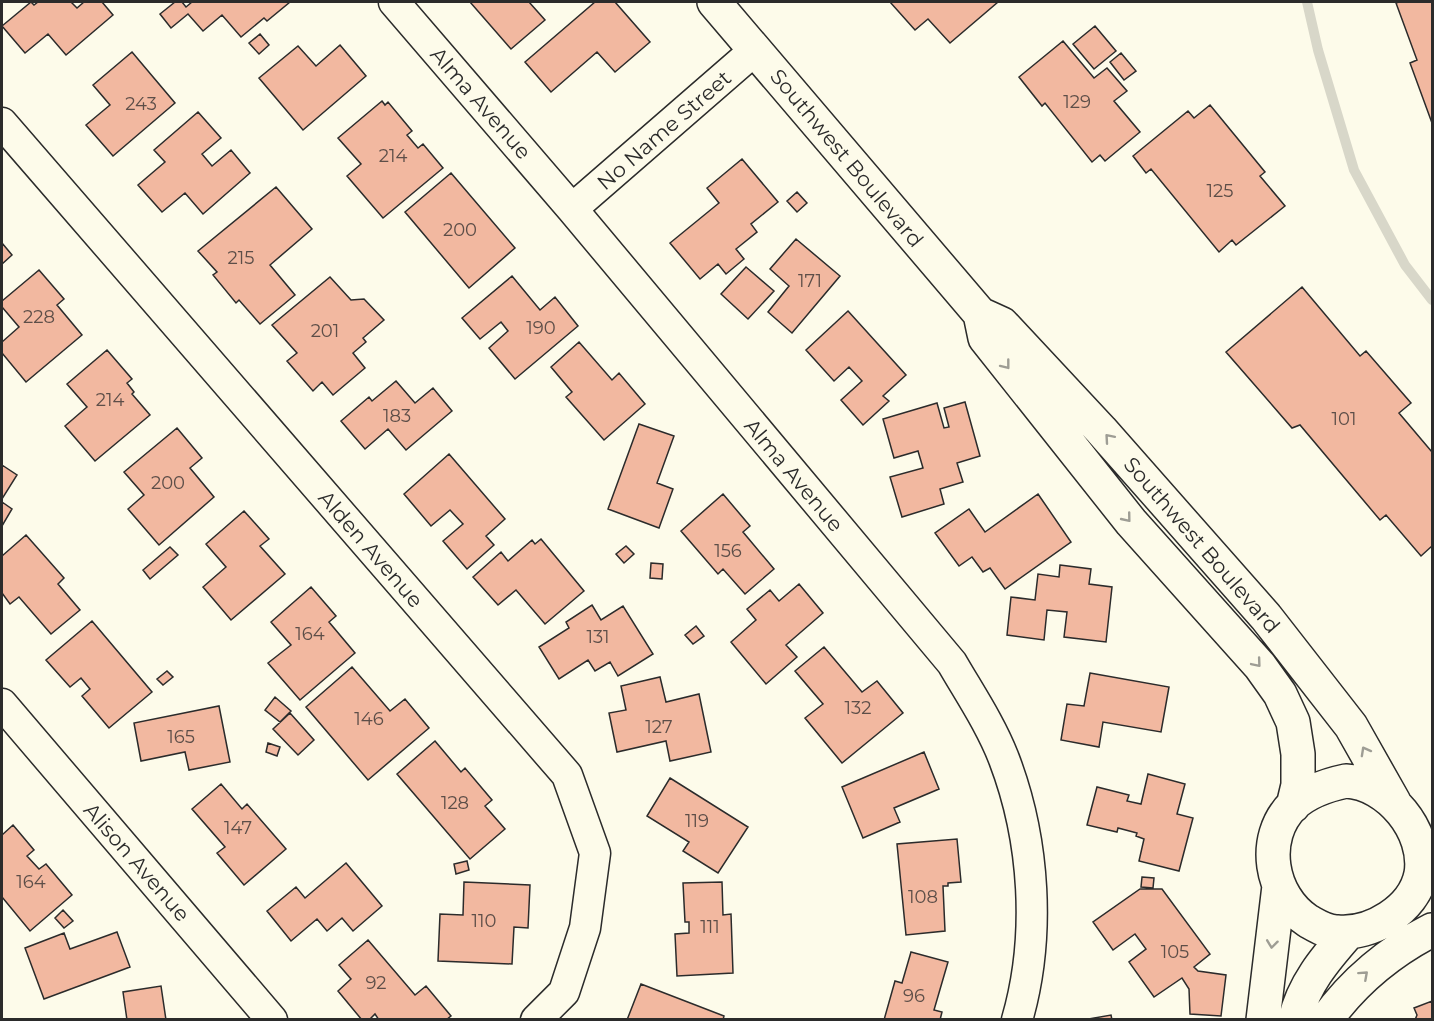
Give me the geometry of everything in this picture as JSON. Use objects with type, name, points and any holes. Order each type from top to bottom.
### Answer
[{"type":"street","name":"Alma Avenue","points":[[394,2],[572,209],[952,663],[979,708],[1004,758],[1021,814],[1028,863],[1032,920],[1027,986],[1017,1020]]},
{"type":"street","name":"Southwest Boulevard","points":[[714,2],[980,314],[1002,324],[1266,617],[1351,726],[1394,802]]},
{"type":"street","name":"No Name Street","points":[[572,209],[755,51]]},
{"type":"street","name":"Alden Avenue","points":[[2,123],[567,775],[594,853],[585,928],[564,992],[536,1020]]},
{"type":"street","name":"Southwest Boulevard","points":[[980,314],[985,338],[1131,522],[1260,666],[1280,694],[1293,722],[1298,754],[1298,785],[1293,806]]},
{"type":"street","name":"Alison Avenue","points":[[2,704],[272,1020]]},
{"type":"street","points":[[1295,1020],[1302,997],[1317,971],[1363,928],[1403,906],[1414,892],[1421,875],[1421,859],[1425,848],[1394,802],[1377,788],[1362,782],[1326,785],[1293,806],[1275,836],[1273,868],[1279,886],[1289,904],[1301,916],[1319,928],[1363,928],[1432,929]]},
{"type":"street","points":[[1263,1020],[1279,886]]},
{"type":"street","points":[[1326,1020],[1359,979],[1406,944],[1432,929]]},
{"type":"building","points":[[31,2],[34,5],[38,2],[71,2],[77,8],[84,2],[102,2],[113,15],[66,55],[48,34],[25,53],[2,26]]},
{"type":"building","points":[[175,2],[182,2],[186,7],[192,2],[290,2],[267,21],[264,18],[241,37],[222,15],[203,31],[188,14],[171,28],[160,14]]},
{"type":"building","points":[[470,2],[529,2],[545,20],[511,49]]},
{"type":"building","points":[[595,2],[615,2],[650,42],[615,72],[597,52],[551,92],[525,62]]},
{"type":"building","points":[[890,2],[998,2],[950,43],[928,19],[915,30]]},
{"type":"building","points":[[1432,2],[1432,123],[1410,63],[1417,60],[1396,3]]},
{"type":"building","points":[[1095,26],[1116,51],[1094,69],[1073,44]]},
{"type":"building","points":[[260,34],[269,45],[259,54],[249,43]]},
{"type":"building","points":[[1063,41],[1094,78],[1107,68],[1127,91],[1114,101],[1140,132],[1105,161],[1100,155],[1092,162],[1045,103],[1042,106],[1019,77]]},
{"type":"building","points":[[340,45],[366,76],[303,130],[259,78],[298,46],[316,66]]},
{"type":"building","points":[[132,52],[175,103],[113,156],[86,125],[110,105],[93,85]]},
{"type":"building","points":[[1121,53],[1136,71],[1124,80],[1110,62]]},
{"type":"building","points":[[382,101],[385,105],[388,102],[412,131],[407,135],[418,148],[423,144],[443,168],[383,218],[347,176],[361,164],[338,138]]},
{"type":"building","points":[[1210,105],[1265,172],[1260,176],[1285,206],[1236,245],[1232,240],[1219,252],[1151,169],[1146,173],[1133,156],[1188,111],[1194,118]]},
{"type":"building","points":[[198,112],[221,138],[202,154],[212,166],[231,150],[250,173],[203,214],[185,193],[162,212],[138,185],[165,162],[154,150]]},
{"type":"building","points":[[742,159],[778,202],[751,224],[757,232],[736,249],[744,259],[726,274],[718,264],[700,279],[670,243],[719,203],[707,188]]},
{"type":"building","points":[[451,173],[515,248],[469,288],[405,212]]},
{"type":"building","points":[[276,187],[312,229],[270,265],[295,295],[260,324],[239,300],[236,303],[213,275],[217,272],[198,251]]},
{"type":"building","points":[[797,192],[807,203],[797,212],[787,201]]},
{"type":"building","points":[[796,239],[840,276],[792,333],[768,312],[789,286],[770,269]]},
{"type":"building","points":[[2,243],[12,255],[2,264]]},
{"type":"building","points":[[746,267],[774,291],[748,319],[721,294]]},
{"type":"building","points":[[39,270],[64,299],[57,305],[82,335],[26,382],[2,353],[2,342],[19,327],[2,307],[2,301]]},
{"type":"building","points":[[512,276],[540,310],[555,297],[578,326],[515,379],[489,348],[508,331],[501,322],[480,339],[462,318]]},
{"type":"building","points":[[330,277],[351,300],[364,299],[384,320],[363,338],[366,342],[353,353],[365,368],[333,395],[322,382],[313,391],[287,361],[297,353],[272,325]]},
{"type":"building","points":[[1302,287],[1360,356],[1366,351],[1411,403],[1399,413],[1432,452],[1432,546],[1421,556],[1386,515],[1380,520],[1300,425],[1292,428],[1226,352]]},
{"type":"building","points":[[848,311],[906,375],[883,396],[889,401],[863,425],[841,400],[862,381],[849,367],[834,381],[806,350]]},
{"type":"building","points":[[579,342],[612,380],[619,373],[645,404],[604,440],[566,397],[572,392],[551,367]]},
{"type":"building","points":[[107,350],[132,379],[127,383],[134,392],[132,394],[150,415],[95,461],[65,426],[87,407],[67,384]]},
{"type":"building","points":[[396,381],[415,403],[433,388],[452,411],[406,450],[388,429],[365,449],[341,421],[369,397],[372,401]]},
{"type":"building","points":[[965,402],[980,456],[957,463],[963,482],[940,489],[944,504],[902,517],[890,477],[923,468],[918,451],[894,458],[883,419],[937,403],[944,428],[949,427],[944,408]]},
{"type":"building","points":[[639,424],[674,436],[657,483],[673,489],[659,528],[608,509]]},
{"type":"building","points":[[177,428],[202,458],[190,468],[214,497],[159,545],[128,509],[144,495],[124,472]]},
{"type":"building","points":[[449,454],[505,519],[486,536],[494,545],[467,569],[443,541],[463,524],[450,510],[431,526],[404,494]]},
{"type":"building","points":[[2,465],[17,475],[2,499]]},
{"type":"building","points":[[723,494],[750,526],[743,532],[774,569],[745,594],[723,569],[718,574],[681,531]]},
{"type":"building","points":[[1038,494],[1071,542],[1005,589],[990,568],[983,572],[972,557],[959,566],[935,533],[969,509],[985,532]]},
{"type":"building","points":[[2,502],[12,509],[2,526]]},
{"type":"building","points":[[244,511],[269,539],[260,546],[285,574],[231,620],[203,587],[226,567],[206,544]]},
{"type":"building","points":[[26,535],[64,578],[58,584],[80,610],[51,634],[19,597],[10,604],[2,593],[2,556]]},
{"type":"building","points":[[541,539],[584,591],[545,624],[516,590],[498,605],[473,577],[501,552],[508,561],[532,540],[535,544]]},
{"type":"building","points":[[626,546],[634,554],[624,563],[616,554]]},
{"type":"building","points":[[170,547],[178,555],[150,579],[143,570]]},
{"type":"building","points":[[651,563],[663,564],[662,579],[650,578]]},
{"type":"building","points":[[1060,565],[1091,569],[1089,584],[1112,587],[1106,642],[1064,637],[1067,612],[1047,610],[1044,640],[1007,635],[1011,597],[1035,600],[1038,574],[1059,577]]},
{"type":"building","points":[[799,584],[823,613],[786,645],[797,657],[766,684],[731,642],[756,620],[747,609],[770,590],[779,601]]},
{"type":"building","points":[[311,587],[336,616],[329,622],[355,653],[300,700],[268,663],[291,645],[271,622]]},
{"type":"building","points":[[592,605],[601,620],[623,606],[653,654],[618,676],[610,662],[595,671],[588,660],[559,679],[539,647],[569,628],[566,622]]},
{"type":"building","points":[[92,621],[152,692],[109,728],[82,696],[90,689],[81,678],[70,687],[46,660]]},
{"type":"building","points":[[696,626],[704,636],[693,644],[685,635]]},
{"type":"building","points":[[824,647],[862,692],[877,681],[903,713],[842,763],[805,718],[823,704],[795,671]]},
{"type":"building","points":[[352,667],[390,711],[405,699],[429,728],[368,780],[306,707]]},
{"type":"building","points":[[167,671],[173,677],[163,685],[157,679]]},
{"type":"building","points":[[1090,673],[1169,687],[1161,732],[1103,722],[1099,747],[1061,740],[1067,704],[1084,706]]},
{"type":"building","points":[[660,677],[666,702],[699,694],[711,752],[670,761],[666,741],[617,752],[609,713],[626,710],[621,686]]},
{"type":"building","points":[[275,697],[291,711],[280,722],[265,710]]},
{"type":"building","points":[[219,706],[230,762],[189,770],[185,752],[141,761],[134,723]]},
{"type":"building","points":[[290,713],[314,740],[298,755],[273,729]]},
{"type":"building","points":[[435,741],[461,772],[465,768],[492,800],[485,806],[505,829],[470,859],[397,774]]},
{"type":"building","points":[[268,743],[280,747],[277,756],[266,752]]},
{"type":"building","points":[[924,752],[939,789],[894,808],[900,822],[863,838],[842,787]]},
{"type":"building","points":[[1148,774],[1185,784],[1177,814],[1193,818],[1179,871],[1139,861],[1144,839],[1136,836],[1137,833],[1118,828],[1117,832],[1087,825],[1097,787],[1129,795],[1127,801],[1141,804]]},
{"type":"building","points":[[670,778],[748,827],[718,873],[683,851],[689,842],[647,816]]},
{"type":"building","points":[[221,784],[242,809],[247,804],[286,849],[244,885],[217,853],[225,847],[192,809]]},
{"type":"building","points":[[13,825],[34,850],[27,856],[39,869],[46,864],[72,895],[30,931],[2,897],[2,835]]},
{"type":"building","points":[[957,839],[961,882],[948,883],[948,886],[943,886],[945,931],[906,935],[897,844]]},
{"type":"building","points":[[467,861],[469,870],[456,874],[454,864]]},
{"type":"building","points":[[346,863],[382,906],[353,931],[342,918],[327,931],[317,919],[291,941],[267,911],[296,887],[305,898]]},
{"type":"building","points":[[1142,877],[1154,878],[1153,888],[1141,887]]},
{"type":"building","points":[[464,882],[530,885],[528,928],[514,927],[512,964],[438,961],[440,914],[463,915]]},
{"type":"building","points":[[722,882],[723,915],[731,914],[733,973],[677,976],[675,934],[689,933],[689,922],[685,922],[683,883]]},
{"type":"building","points":[[1140,889],[1162,889],[1210,954],[1194,967],[1198,971],[1226,975],[1221,1016],[1190,1014],[1189,989],[1182,978],[1154,997],[1129,962],[1146,949],[1135,934],[1113,950],[1093,922]]},
{"type":"building","points":[[63,910],[73,921],[64,928],[55,918]]},
{"type":"building","points":[[117,932],[130,967],[44,999],[25,948],[64,933],[70,949]]},
{"type":"building","points":[[368,940],[415,995],[426,986],[451,1016],[446,1020],[379,1020],[375,1014],[369,1020],[362,1020],[338,991],[351,979],[339,965]]},
{"type":"building","points":[[911,952],[948,962],[934,1010],[942,1012],[940,1020],[884,1020],[895,981],[902,983]]},
{"type":"building","points":[[641,984],[724,1016],[723,1020],[627,1020]]},
{"type":"building","points":[[161,986],[166,1020],[127,1020],[123,992]]},
{"type":"building","points":[[1432,1001],[1432,1020],[1415,1020],[1417,1015],[1414,1008]]},
{"type":"building","points":[[1111,1015],[1112,1020],[1083,1020]]},
{"type":"waterway","points":[[1307,2],[1318,50],[1354,170],[1405,265],[1432,300]]}]
